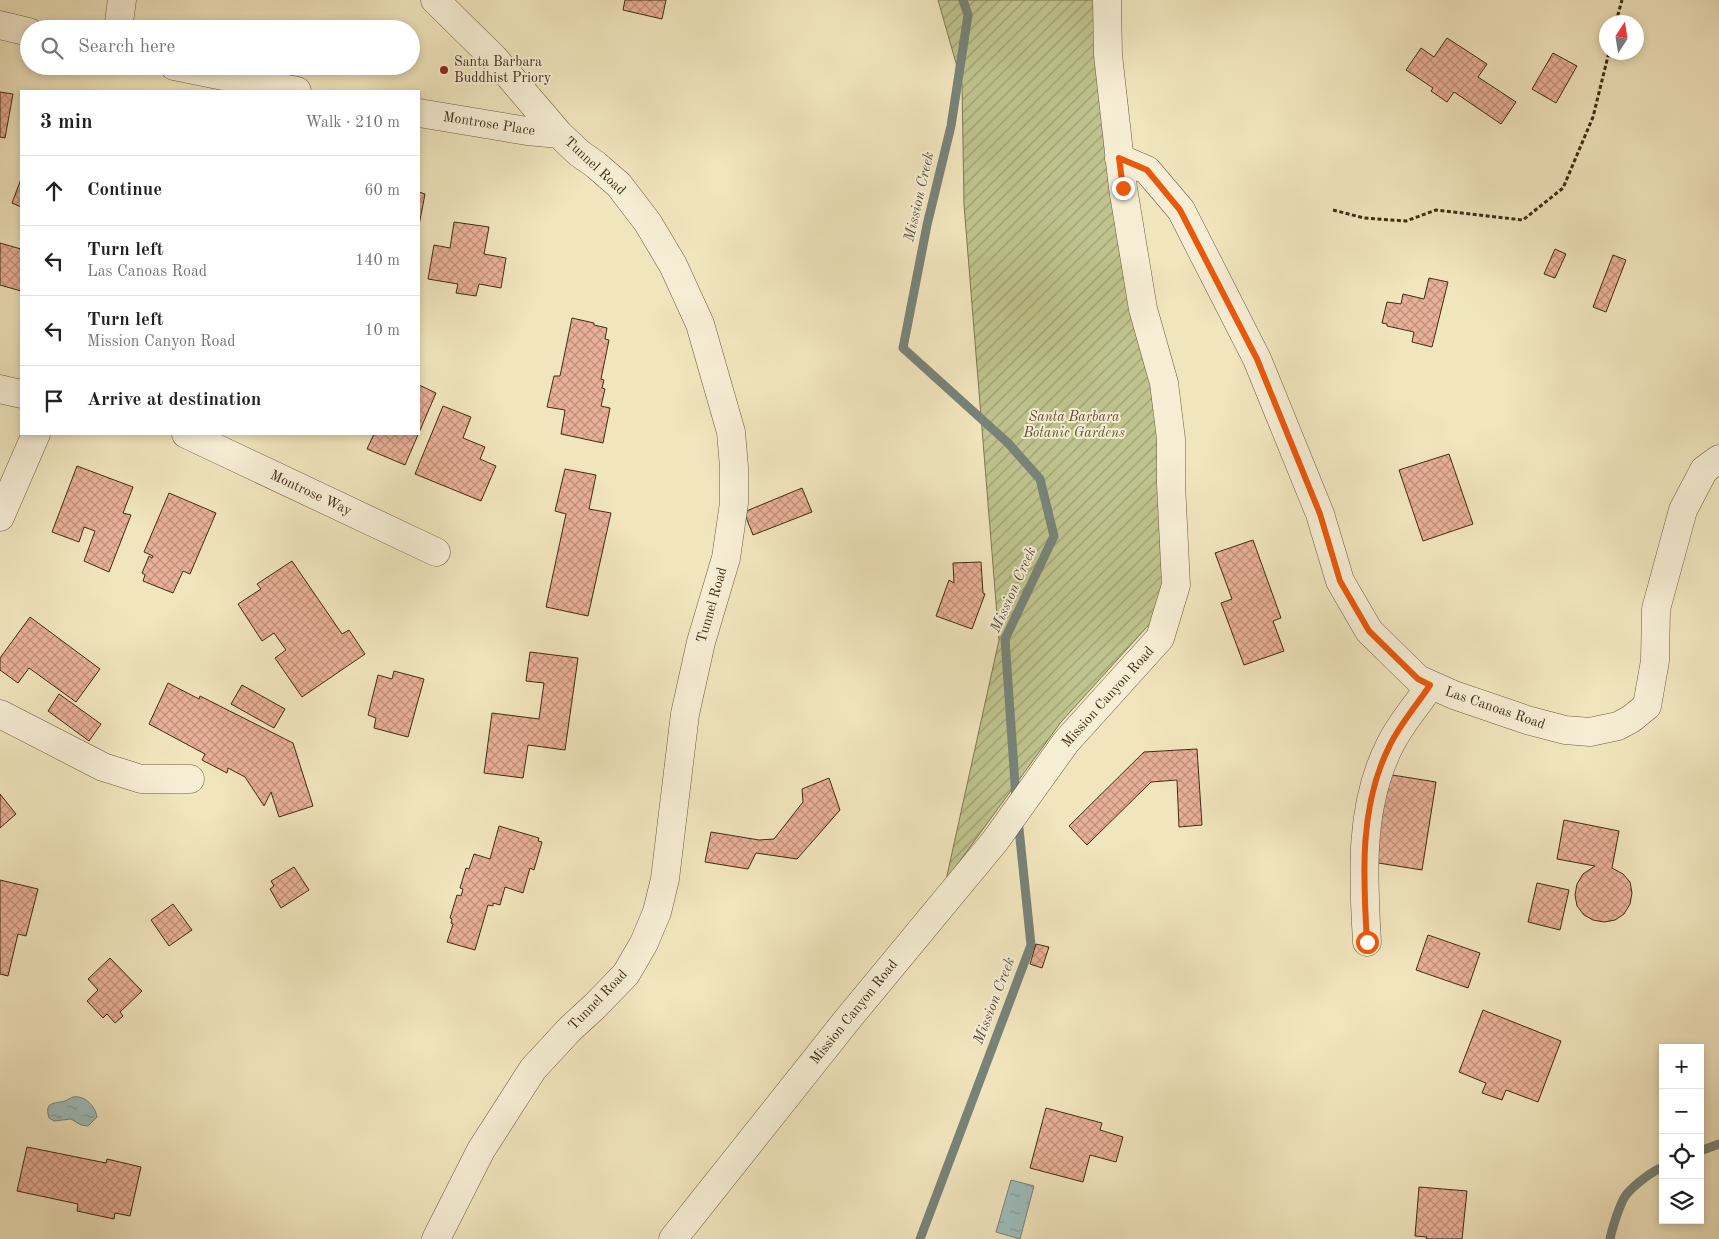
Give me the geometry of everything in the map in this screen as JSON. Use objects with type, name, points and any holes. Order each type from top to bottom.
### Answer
[{"type":"street","points":[[119,20],[122,0]]},
{"type":"street","name":"Tunnel Road","points":[[435,0],[494,58],[560,134],[579,153],[619,185],[648,222],[673,264],[700,324],[731,432],[734,468],[734,503],[726,558],[701,642],[685,714],[665,879],[657,912],[644,943],[626,974],[570,1029],[533,1069],[481,1150],[436,1239]]},
{"type":"street","name":"Mission Canyon Road","points":[[673,1239],[847,1020],[995,841],[1066,742],[1160,638],[1176,584],[1171,484],[1171,439],[1164,383],[1143,309],[1119,158],[1108,55],[1108,0]]},
{"type":"street","points":[[0,25],[20,30]]},
{"type":"street","points":[[184,76],[289,90]]},
{"type":"street","name":"Montrose Place","points":[[420,113],[527,131],[560,134]]},
{"type":"street","name":"Las Canoas Road","points":[[1119,158],[1147,170],[1180,210],[1257,359],[1320,514],[1340,581],[1369,631],[1418,679],[1454,695],[1527,720],[1566,730],[1590,732],[1618,726],[1631,719],[1647,706],[1654,660],[1656,609],[1684,510],[1704,470],[1719,459]]},
{"type":"street","points":[[0,389],[20,394]]},
{"type":"street","points":[[0,517],[36,435]]},
{"type":"street","name":"Montrose Way","points":[[188,435],[436,552]]},
{"type":"street","points":[[1367,942],[1364,858],[1371,798],[1379,770],[1390,744],[1430,685]]},
{"type":"street","points":[[0,714],[103,767],[141,779],[190,779]]},
{"type":"path","points":[[1618,15],[1622,0]]},
{"type":"path","points":[[1333,210],[1364,218],[1406,222],[1436,210],[1523,220],[1563,188],[1593,117],[1607,60]]},
{"type":"green space","name":"Santa Barbara Botanic Gardens","points":[[938,0],[1102,0],[1158,362],[1171,564],[1155,618],[1061,722],[946,880],[999,640],[964,205],[962,84]]},
{"type":"water","points":[[73,1097],[82,1098],[89,1102],[94,1109],[97,1117],[88,1126],[81,1125],[71,1119],[54,1121],[49,1118],[48,1109],[51,1104]]},
{"type":"water","points":[[1011,1180],[1034,1186],[1020,1239],[996,1232]]},
{"type":"building","points":[[625,0],[666,0],[662,19],[623,10]]},
{"type":"building","points":[[1447,38],[1487,64],[1478,77],[1516,102],[1501,124],[1454,92],[1447,102],[1431,91],[1433,88],[1406,70],[1421,48],[1434,57]]},
{"type":"building","points":[[1553,53],[1577,66],[1556,103],[1532,89]]},
{"type":"building","points":[[0,92],[13,94],[5,138],[0,137]]},
{"type":"building","points":[[20,182],[20,207],[12,203]]},
{"type":"building","points":[[420,192],[425,194],[420,220]]},
{"type":"building","points":[[454,222],[489,227],[484,254],[506,258],[501,288],[479,284],[476,296],[456,293],[458,284],[428,279],[434,245],[450,248]]},
{"type":"building","points":[[0,243],[20,249],[20,291],[0,285]]},
{"type":"building","points":[[1555,249],[1566,254],[1555,278],[1544,274]]},
{"type":"building","points":[[1613,255],[1626,260],[1606,312],[1593,307]]},
{"type":"building","points":[[1429,278],[1448,282],[1432,347],[1412,342],[1414,332],[1387,326],[1387,324],[1382,323],[1387,302],[1401,304],[1403,294],[1424,299]]},
{"type":"building","points":[[572,318],[607,328],[605,339],[609,340],[601,379],[604,380],[602,388],[605,389],[601,406],[610,408],[603,443],[561,434],[565,410],[547,407],[554,376],[560,376]]},
{"type":"building","points":[[420,385],[436,393],[420,430]]},
{"type":"building","points":[[443,406],[471,417],[463,438],[485,447],[480,459],[496,466],[481,501],[415,474]]},
{"type":"building","points":[[374,435],[418,435],[405,465],[367,449]]},
{"type":"building","points":[[1449,454],[1473,524],[1423,541],[1399,470]]},
{"type":"building","points":[[77,466],[133,487],[123,513],[131,515],[109,572],[84,561],[95,531],[84,527],[79,542],[52,532]]},
{"type":"building","points":[[565,469],[596,475],[589,509],[611,513],[588,616],[546,607],[566,514],[555,511]]},
{"type":"building","points":[[802,488],[812,512],[753,535],[744,512]]},
{"type":"building","points":[[169,493],[216,513],[190,574],[183,571],[173,593],[143,581],[145,575],[142,573],[149,556],[152,558],[153,556],[144,552]]},
{"type":"building","points":[[1253,540],[1281,618],[1273,621],[1284,651],[1244,665],[1221,603],[1232,599],[1215,553]]},
{"type":"building","points":[[292,561],[342,634],[349,630],[365,654],[302,697],[275,658],[286,650],[274,633],[262,641],[238,604],[261,589],[257,584]]},
{"type":"building","points":[[981,562],[983,593],[985,594],[972,629],[936,616],[949,580],[954,583],[953,563]]},
{"type":"building","points":[[30,617],[100,669],[76,702],[29,668],[18,683],[0,670],[0,658]]},
{"type":"building","points":[[530,652],[578,658],[565,750],[528,745],[523,778],[484,773],[492,713],[539,719],[544,683],[526,681]]},
{"type":"building","points":[[394,671],[424,679],[408,737],[374,728],[376,718],[368,715],[378,675],[392,679]]},
{"type":"building","points":[[168,683],[199,699],[200,696],[293,743],[313,806],[279,817],[271,792],[264,806],[245,777],[228,768],[227,773],[202,760],[205,754],[149,724]]},
{"type":"building","points":[[242,685],[285,709],[274,728],[231,704]]},
{"type":"building","points":[[59,694],[101,724],[89,741],[48,711]]},
{"type":"building","points":[[1197,749],[1202,825],[1179,827],[1177,780],[1151,782],[1087,845],[1069,826],[1144,752]]},
{"type":"building","points":[[1386,774],[1436,782],[1422,870],[1372,862]]},
{"type":"building","points":[[829,778],[840,810],[797,859],[756,853],[748,869],[705,862],[711,832],[759,840],[774,839],[803,802],[802,789]]},
{"type":"building","points":[[0,794],[16,814],[0,828]]},
{"type":"building","points":[[1564,820],[1619,831],[1612,868],[1623,874],[1630,882],[1632,893],[1630,904],[1624,914],[1615,920],[1604,922],[1593,920],[1584,915],[1577,906],[1575,895],[1577,884],[1583,874],[1595,866],[1557,859]]},
{"type":"building","points":[[499,826],[539,838],[538,841],[542,842],[534,870],[530,868],[523,893],[505,887],[500,905],[493,903],[493,906],[488,905],[475,950],[447,942],[453,924],[450,918],[457,895],[461,896],[463,889],[460,888],[466,868],[469,869],[474,854],[490,859]]},
{"type":"building","points":[[294,867],[309,890],[281,908],[270,889],[274,886],[271,881]]},
{"type":"building","points":[[0,880],[38,889],[26,936],[18,934],[8,976],[0,974]]},
{"type":"building","points":[[1537,883],[1569,890],[1560,930],[1528,922]]},
{"type":"building","points":[[173,904],[192,930],[169,946],[151,920]]},
{"type":"building","points":[[1428,935],[1480,953],[1468,988],[1416,970]]},
{"type":"building","points":[[1036,944],[1049,947],[1042,968],[1030,964]]},
{"type":"building","points":[[110,958],[142,991],[120,1012],[123,1016],[115,1023],[107,1014],[103,1018],[87,1001],[98,990],[88,979]]},
{"type":"building","points":[[1483,1010],[1561,1041],[1538,1102],[1506,1090],[1502,1100],[1482,1093],[1486,1083],[1459,1072]]},
{"type":"building","points":[[1046,1108],[1102,1123],[1100,1130],[1123,1137],[1116,1162],[1090,1155],[1083,1182],[1030,1168]]},
{"type":"building","points":[[27,1147],[106,1163],[107,1159],[141,1167],[130,1216],[115,1213],[114,1219],[77,1211],[78,1204],[17,1191]]},
{"type":"building","points":[[1419,1187],[1467,1191],[1462,1239],[1426,1239],[1427,1237],[1415,1236]]},
{"type":"waterway","name":"Mission Creek","points":[[963,0],[968,15],[951,126],[927,225],[903,348],[1008,443],[1040,479],[1054,536],[1005,639],[1016,798]]},
{"type":"waterway","name":"Mission Creek","points":[[920,1239],[1031,945],[1018,819]]},
{"type":"waterway","points":[[1704,1150],[1719,1144]]},
{"type":"waterway","points":[[1610,1239],[1614,1223],[1626,1195],[1643,1179],[1659,1169]]},
{"type":"place","name":"Santa Barbara Buddhist Priory","points":[[444,70]]},
{"type":"route","points":[[1123,188],[1119,158],[1147,170],[1168,192],[1180,210],[1257,359],[1320,514],[1340,581],[1369,631],[1418,679],[1430,685],[1390,744],[1379,770],[1371,798],[1364,858],[1367,942]]}]
